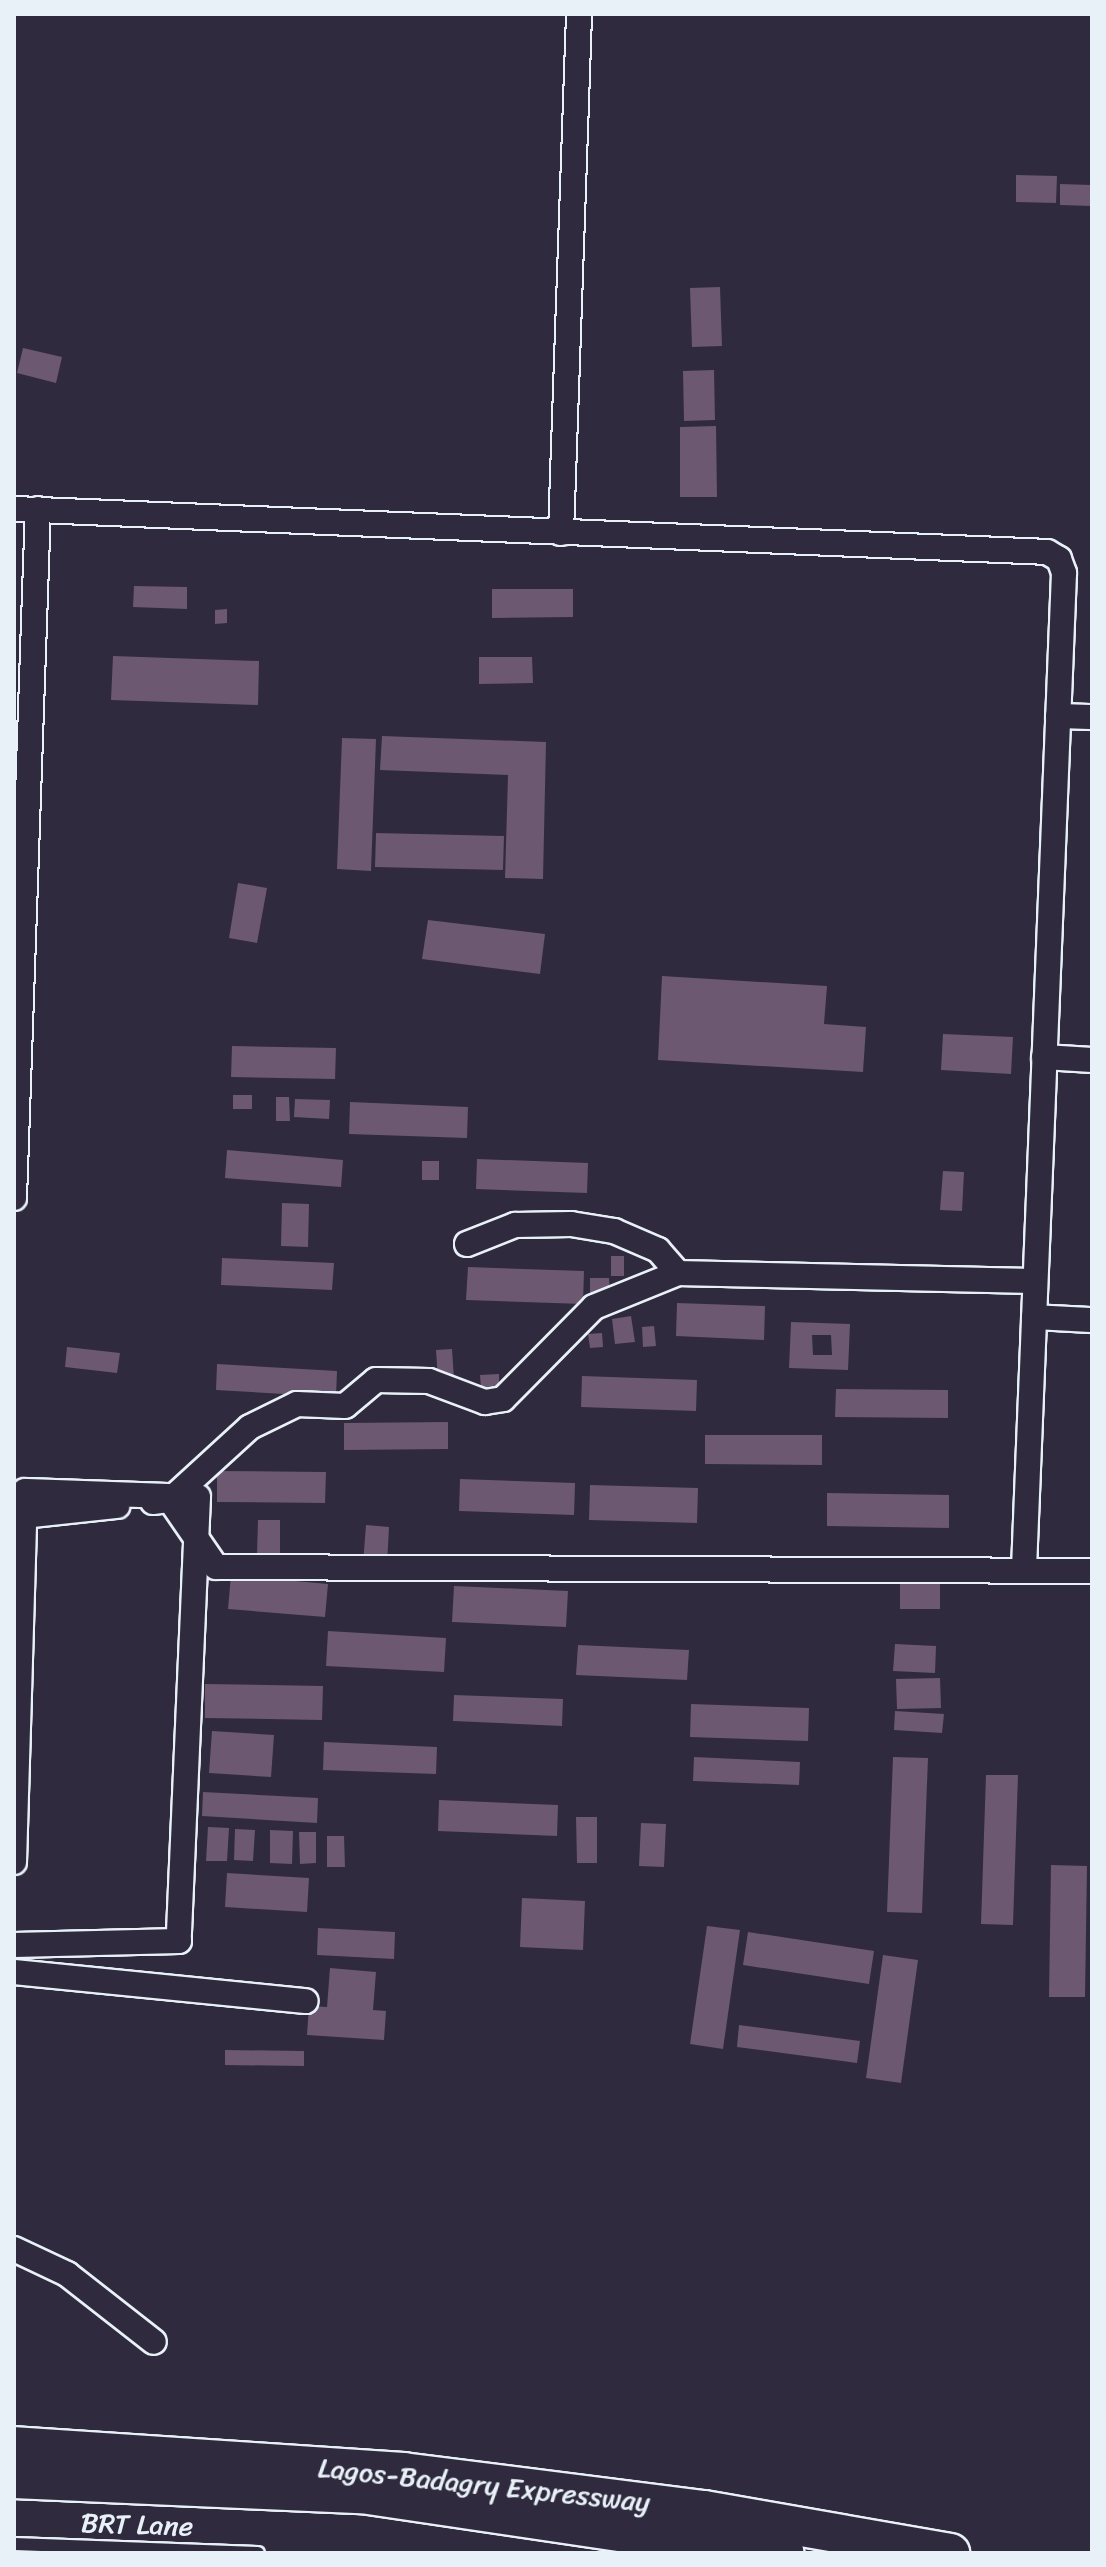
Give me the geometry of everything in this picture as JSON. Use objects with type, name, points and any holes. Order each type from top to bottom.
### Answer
[{"type":"highway","name":"Lagos-Badagry Expressway","points":[[14,2476],[362,2491],[781,2553]]},
{"type":"main road","name":"Lagos-Badagry Expressway","points":[[14,2446],[403,2472],[704,2510],[950,2553]]},
{"type":"street","points":[[561,533],[579,14]]},
{"type":"street","points":[[14,1198],[26,509],[1047,552],[1064,573],[1032,1281],[1034,1317],[1024,1568]]},
{"type":"street","points":[[1058,716],[1092,717]]},
{"type":"street","points":[[1044,1057],[1092,1060]]},
{"type":"street","points":[[467,1244],[515,1225],[571,1224],[614,1231],[658,1250],[678,1273]]},
{"type":"street","points":[[14,1517],[170,1500],[250,1427],[297,1404],[345,1406],[376,1380],[429,1381],[485,1402],[503,1399],[594,1307],[678,1273],[1032,1281]]},
{"type":"street","points":[[1034,1317],[1092,1320]]},
{"type":"street","points":[[14,1862],[25,1491],[198,1497],[179,1941],[14,1945]]},
{"type":"street","points":[[170,1500],[216,1567],[1024,1568],[1092,1571]]},
{"type":"street","points":[[14,1972],[306,2001]]},
{"type":"street","points":[[14,2249],[67,2274],[154,2342]]},
{"type":"lane","name":"BRT Lane","points":[[14,2544],[258,2553]]},
{"type":"building","points":[[1016,175],[1057,176],[1056,203],[1016,202]]},
{"type":"building","points":[[1060,184],[1092,185],[1092,206],[1060,205]]},
{"type":"building","points":[[720,287],[722,346],[692,347],[690,288]]},
{"type":"building","points":[[23,348],[62,357],[56,383],[17,373]]},
{"type":"building","points":[[714,370],[715,420],[684,421],[683,371]]},
{"type":"building","points":[[716,426],[717,497],[680,497],[680,427]]},
{"type":"building","points":[[134,586],[187,587],[187,609],[133,607]]},
{"type":"building","points":[[492,589],[573,589],[573,617],[492,618]]},
{"type":"building","points":[[227,609],[227,623],[215,624],[215,610]]},
{"type":"building","points":[[113,656],[259,661],[258,705],[111,700]]},
{"type":"building","points":[[479,657],[532,657],[533,683],[479,684]]},
{"type":"building","points":[[382,736],[546,742],[543,879],[505,878],[508,775],[380,770]]},
{"type":"building","points":[[342,738],[376,739],[371,871],[337,869]]},
{"type":"building","points":[[376,833],[504,836],[503,870],[375,867]]},
{"type":"building","points":[[238,883],[267,888],[257,943],[229,938]]},
{"type":"building","points":[[428,920],[545,934],[540,974],[422,959]]},
{"type":"building","points":[[662,976],[827,986],[824,1024],[866,1027],[863,1072],[658,1060]]},
{"type":"building","points":[[943,1034],[1013,1037],[1011,1074],[941,1070]]},
{"type":"building","points":[[232,1046],[336,1048],[335,1079],[231,1077]]},
{"type":"building","points":[[233,1095],[252,1095],[252,1109],[233,1109]]},
{"type":"building","points":[[276,1097],[289,1097],[290,1121],[276,1121]]},
{"type":"building","points":[[295,1099],[330,1100],[329,1119],[294,1117]]},
{"type":"building","points":[[350,1102],[468,1107],[467,1138],[349,1134]]},
{"type":"building","points":[[227,1150],[343,1160],[341,1187],[225,1178]]},
{"type":"building","points":[[477,1159],[588,1163],[587,1193],[476,1189]]},
{"type":"building","points":[[422,1161],[439,1161],[439,1180],[422,1180]]},
{"type":"building","points":[[943,1171],[964,1172],[962,1211],[940,1210]]},
{"type":"building","points":[[282,1203],[309,1204],[308,1247],[281,1246]]},
{"type":"building","points":[[611,1256],[624,1256],[624,1276],[611,1276]]},
{"type":"building","points":[[222,1258],[334,1263],[332,1290],[221,1285]]},
{"type":"building","points":[[468,1267],[584,1271],[583,1304],[466,1300]]},
{"type":"building","points":[[590,1278],[609,1278],[610,1293],[590,1293]]},
{"type":"building","points":[[677,1303],[765,1306],[764,1340],[676,1336]]},
{"type":"building","points":[[631,1316],[635,1342],[615,1344],[612,1319]]},
{"type":"building","points":[[791,1322],[850,1324],[848,1370],[789,1368]],"holes":[[[812,1335],[831,1335],[832,1355],[813,1355]]]},
{"type":"building","points":[[654,1326],[656,1346],[643,1347],[642,1327]]},
{"type":"building","points":[[602,1333],[603,1347],[590,1348],[588,1334]]},
{"type":"building","points":[[67,1347],[120,1353],[117,1373],[65,1367]]},
{"type":"building","points":[[452,1349],[454,1379],[438,1380],[436,1350]]},
{"type":"building","points":[[217,1364],[337,1371],[336,1397],[216,1390]]},
{"type":"building","points":[[499,1374],[499,1387],[481,1388],[480,1375]]},
{"type":"building","points":[[582,1376],[697,1380],[696,1411],[581,1407]]},
{"type":"building","points":[[836,1389],[948,1390],[948,1418],[835,1417]]},
{"type":"building","points":[[448,1422],[448,1449],[344,1450],[344,1423]]},
{"type":"building","points":[[705,1435],[822,1435],[822,1465],[705,1464]]},
{"type":"building","points":[[217,1471],[326,1472],[325,1503],[217,1502]]},
{"type":"building","points":[[460,1479],[575,1483],[574,1515],[459,1511]]},
{"type":"building","points":[[590,1485],[698,1488],[697,1523],[589,1520]]},
{"type":"building","points":[[827,1493],[949,1495],[949,1528],[827,1526]]},
{"type":"building","points":[[258,1520],[280,1520],[280,1555],[257,1555]]},
{"type":"building","points":[[366,1525],[389,1527],[387,1565],[363,1564]]},
{"type":"building","points":[[231,1575],[328,1584],[325,1617],[228,1609]]},
{"type":"building","points":[[940,1580],[940,1609],[900,1609],[900,1581]]},
{"type":"building","points":[[454,1586],[568,1591],[566,1627],[452,1622]]},
{"type":"building","points":[[328,1631],[446,1638],[444,1672],[326,1666]]},
{"type":"building","points":[[895,1644],[936,1646],[935,1673],[893,1671]]},
{"type":"building","points":[[578,1645],[689,1650],[687,1680],[576,1675]]},
{"type":"building","points":[[940,1678],[941,1708],[897,1709],[896,1679]]},
{"type":"building","points":[[205,1684],[323,1686],[322,1720],[205,1718]]},
{"type":"building","points":[[454,1695],[563,1699],[562,1726],[453,1721]]},
{"type":"building","points":[[691,1704],[809,1708],[808,1741],[690,1737]]},
{"type":"building","points":[[895,1711],[944,1714],[942,1733],[894,1730]]},
{"type":"building","points":[[212,1731],[274,1735],[271,1777],[209,1773]]},
{"type":"building","points":[[324,1742],[437,1747],[436,1774],[323,1770]]},
{"type":"building","points":[[694,1757],[800,1762],[799,1785],[693,1781]]},
{"type":"building","points":[[893,1757],[928,1758],[922,1913],[887,1912]]},
{"type":"building","points":[[986,1775],[1018,1775],[1013,1925],[981,1924]]},
{"type":"building","points":[[203,1792],[318,1798],[317,1823],[202,1816]]},
{"type":"building","points":[[439,1800],[558,1805],[557,1836],[438,1831]]},
{"type":"building","points":[[576,1817],[597,1817],[597,1863],[577,1863]]},
{"type":"building","points":[[641,1823],[666,1824],[664,1867],[639,1866]]},
{"type":"building","points":[[208,1827],[229,1828],[227,1861],[206,1861]]},
{"type":"building","points":[[235,1829],[255,1830],[253,1861],[234,1860]]},
{"type":"building","points":[[270,1830],[293,1831],[292,1864],[270,1863]]},
{"type":"building","points":[[299,1832],[316,1832],[316,1863],[300,1864]]},
{"type":"building","points":[[327,1836],[344,1836],[345,1867],[327,1867]]},
{"type":"building","points":[[1051,1865],[1087,1866],[1085,1997],[1049,1997]]},
{"type":"building","points":[[227,1873],[309,1878],[307,1912],[225,1907]]},
{"type":"building","points":[[522,1898],[585,1901],[583,1950],[520,1947]]},
{"type":"building","points":[[707,1926],[740,1930],[723,2049],[690,2044]]},
{"type":"building","points":[[318,1928],[395,1932],[394,1959],[317,1955]]},
{"type":"building","points":[[748,1932],[874,1951],[869,1984],[743,1965]]},
{"type":"building","points":[[883,1955],[918,1960],[901,2083],[866,2078]]},
{"type":"building","points":[[330,1968],[376,1972],[373,2010],[386,2011],[384,2040],[307,2035],[309,2006],[327,2007]]},
{"type":"building","points":[[739,2025],[860,2041],[857,2063],[737,2047]]},
{"type":"building","points":[[225,2050],[304,2051],[304,2066],[225,2065]]}]
